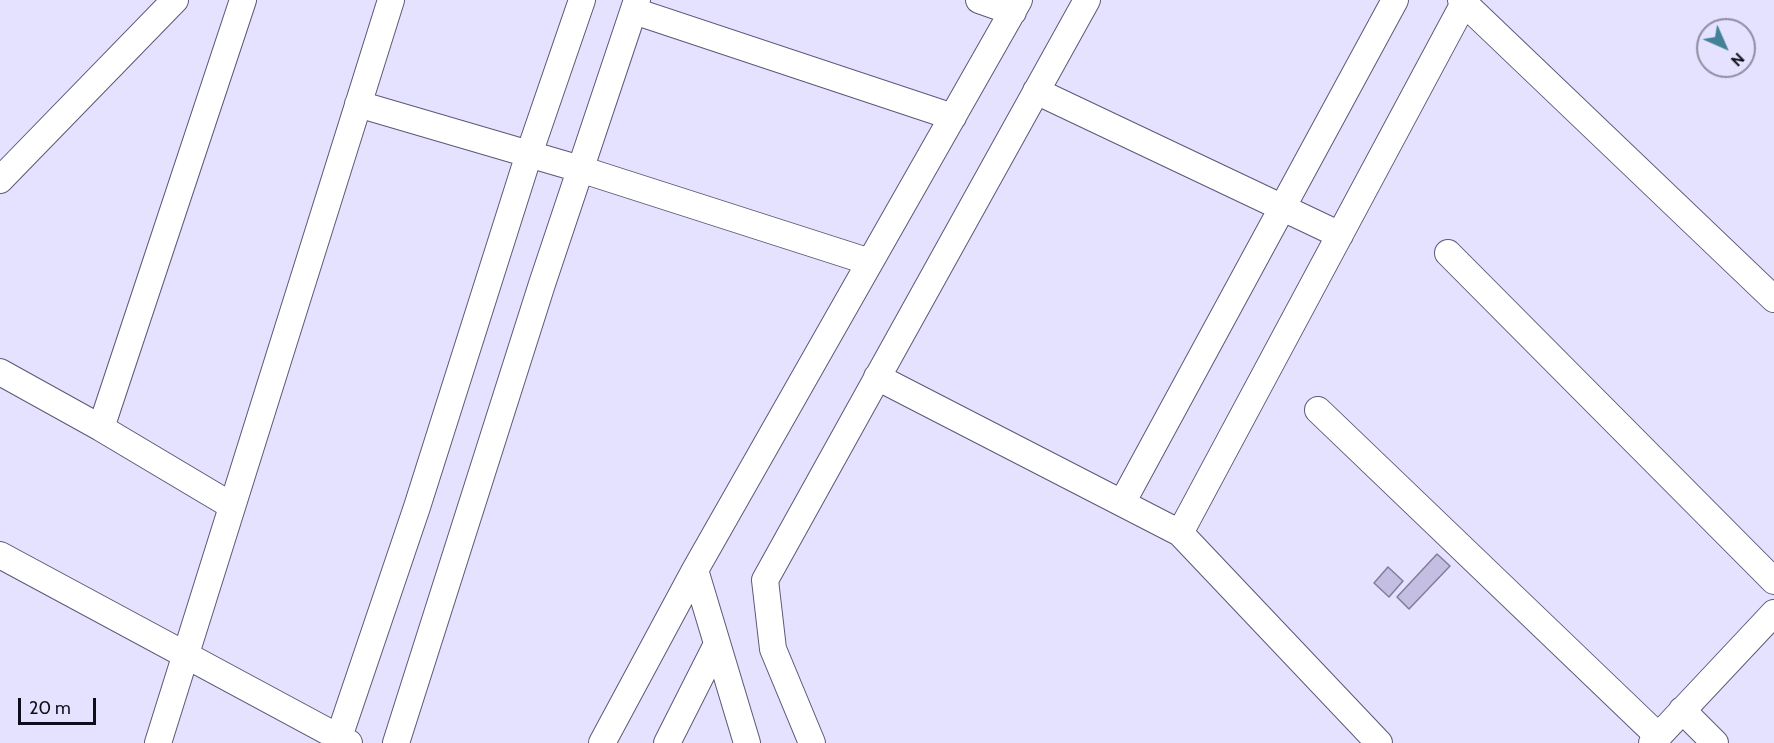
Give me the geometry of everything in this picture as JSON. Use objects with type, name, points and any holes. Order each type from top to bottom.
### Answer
[{"type":"street","points":[[0,180],[175,0]]},
{"type":"street","points":[[101,428],[243,0]]},
{"type":"street","points":[[158,743],[391,0]]},
{"type":"street","points":[[0,555],[342,741],[529,154],[582,0]]},
{"type":"street","points":[[602,743],[694,570],[1016,6],[979,0]]},
{"type":"street","points":[[812,743],[773,648],[765,580],[1087,0]]},
{"type":"street","points":[[1122,503],[1395,0]]},
{"type":"street","points":[[1180,533],[1462,2],[1774,299]]},
{"type":"street","points":[[396,743],[542,284],[636,6],[953,117]]},
{"type":"street","points":[[1036,92],[1340,235]]},
{"type":"street","points":[[358,104],[529,154],[870,262]]},
{"type":"street","points":[[1448,253],[1774,581]]},
{"type":"street","points":[[0,372],[101,428],[232,507]]},
{"type":"street","points":[[877,377],[1180,533],[1379,743]]},
{"type":"street","points":[[1318,410],[1655,740],[1774,613]]},
{"type":"street","points":[[694,570],[747,743]]},
{"type":"street","points":[[667,743],[717,644]]},
{"type":"street","points":[[1682,710],[1715,743]]},
{"type":"building","points":[[1437,554],[1450,566],[1409,609],[1397,597]]},
{"type":"building","points":[[1388,567],[1403,581],[1389,597],[1374,583]]}]
